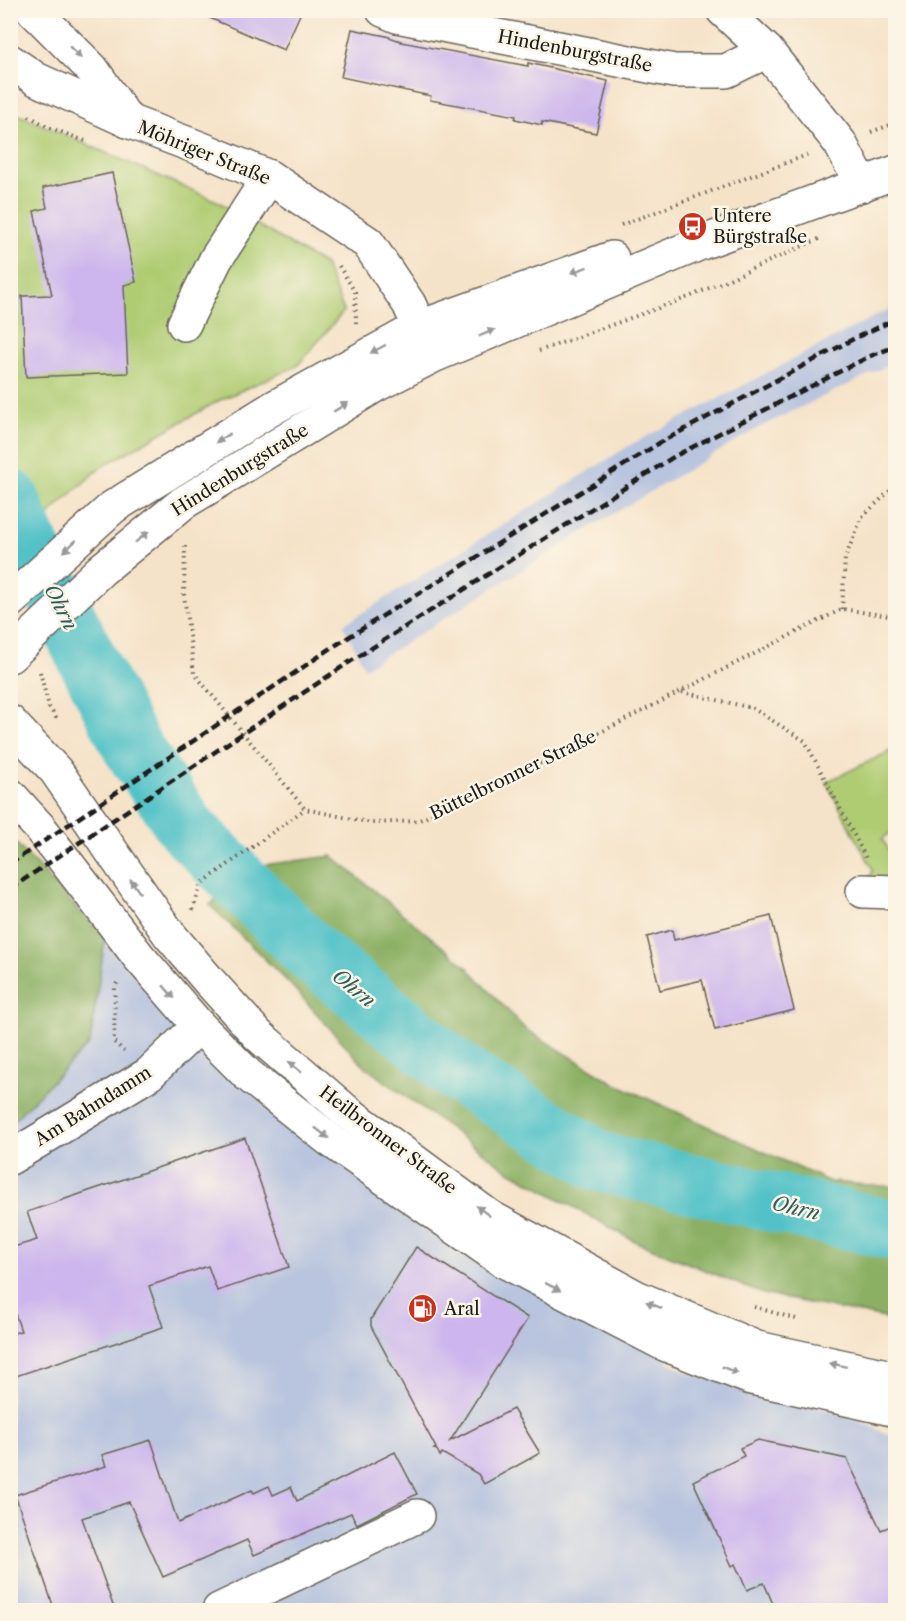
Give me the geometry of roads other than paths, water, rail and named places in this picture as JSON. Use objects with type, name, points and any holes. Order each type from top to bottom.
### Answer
[{"type":"street","points":[[33,10],[92,69],[128,121]]},
{"type":"street","name":"Hindenburgstraße","points":[[383,10],[409,18],[674,70],[726,71],[766,51]]},
{"type":"street","points":[[723,10],[766,51],[840,143],[849,190]]},
{"type":"street","name":"Möhriger Straße","points":[[19,75],[269,177],[368,243],[409,304],[426,341]]},
{"type":"street","name":"Hindenburgstraße","points":[[10,601],[113,507],[273,408],[426,341],[896,172]]},
{"type":"street","points":[[184,324],[216,259],[269,177]]},
{"type":"street","name":"Hindenburgstraße","points":[[24,655],[101,570],[183,503],[376,385],[426,341]]},
{"type":"street","name":"Heilbronner Straße","points":[[10,722],[56,771],[169,934],[208,981],[258,1035],[346,1111],[490,1217],[636,1297],[758,1348],[896,1378]]},
{"type":"street","name":"Heilbronner Straße","points":[[10,795],[40,828],[139,957],[199,1026],[248,1075],[330,1140],[501,1260],[664,1344],[751,1378],[896,1410]]},
{"type":"street","points":[[863,891],[896,892]]},
{"type":"street","name":"Am Bahndamm","points":[[10,1158],[149,1074],[199,1026]]},
{"type":"street","points":[[219,1611],[417,1516]]},
{"type":"waterway","name":"Ohrn","points":[[10,499],[26,538],[131,745],[187,829],[313,954],[460,1074],[600,1162],[896,1231]]},
{"type":"railway","points":[[10,864],[336,645],[661,442],[857,337],[896,319]]},
{"type":"railway","points":[[10,889],[348,663],[675,456],[868,357],[896,346]]},
{"type":"place","name":"Untere Bürgstraße","points":[[692,226]]},
{"type":"place","name":"Aral","points":[[423,1309]]}]
